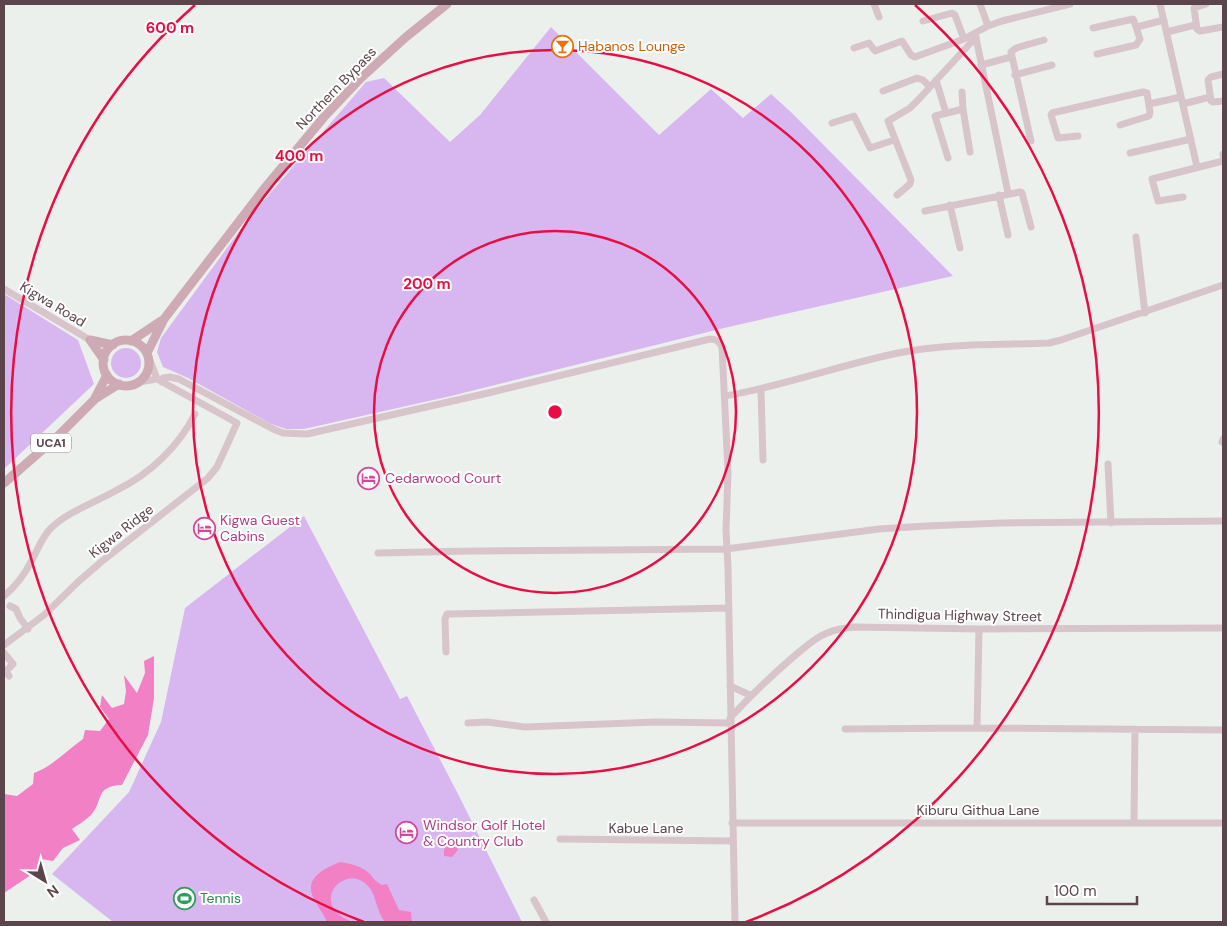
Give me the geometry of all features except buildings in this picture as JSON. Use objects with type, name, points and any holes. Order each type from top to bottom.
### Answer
[{"type":"main road","name":"Northern Bypass","points":[[164,319],[264,189],[324,116],[361,78],[406,37],[447,4]]},
{"type":"main road","points":[[131,341],[164,319]]},
{"type":"main road","points":[[90,340],[104,360],[107,375],[119,384],[131,385],[139,382],[146,374],[148,368],[147,354],[164,319]]},
{"type":"main road","points":[[90,340],[113,345]]},
{"type":"main road","points":[[104,360],[108,350],[122,340],[140,345],[147,354]]},
{"type":"main road","name":"UCA1","points":[[95,399],[107,375]]},
{"type":"main road","name":"UCA1","points":[[4,483],[58,436],[95,399],[119,384]]},
{"type":"street","points":[[874,4],[879,17]]},
{"type":"street","points":[[980,4],[988,26]]},
{"type":"street","points":[[897,195],[910,184],[911,180],[894,140],[889,119],[910,108],[975,35],[988,26],[1070,4]]},
{"type":"street","points":[[1160,4],[1197,167]]},
{"type":"street","points":[[1206,4],[1194,8],[1197,29],[1200,31],[1223,27]]},
{"type":"street","points":[[923,20],[949,12],[952,13],[955,15],[964,39]]},
{"type":"street","points":[[1094,28],[1131,19],[1134,21],[1140,42],[1136,45],[1096,54]]},
{"type":"street","points":[[1136,27],[1164,20]]},
{"type":"street","points":[[1167,32],[1195,25]]},
{"type":"street","points":[[854,48],[869,43],[875,52],[902,41],[911,55],[915,57],[975,35]]},
{"type":"street","points":[[975,35],[1008,193]]},
{"type":"street","points":[[1031,141],[1011,57],[1012,50],[1044,40]]},
{"type":"street","points":[[982,65],[1011,57]]},
{"type":"street","points":[[1015,75],[1052,65]]},
{"type":"street","points":[[1223,74],[1209,78],[1210,97],[1214,102],[1223,101]]},
{"type":"street","points":[[883,91],[917,78],[930,86]]},
{"type":"street","points":[[936,80],[946,113]]},
{"type":"street","points":[[962,92],[962,109],[970,152]]},
{"type":"street","points":[[1078,136],[1058,138],[1052,113],[1143,92],[1147,93],[1149,116],[1120,124]]},
{"type":"street","points":[[1149,104],[1210,97]]},
{"type":"street","points":[[948,158],[935,117],[936,115],[962,109]]},
{"type":"street","points":[[832,123],[854,116],[870,148],[894,140]]},
{"type":"street","points":[[1130,153],[1190,139]]},
{"type":"street","points":[[1183,197],[1158,201],[1152,179],[1223,161]]},
{"type":"street","points":[[924,211],[1020,192],[1022,193],[1031,227]]},
{"type":"street","points":[[999,195],[1008,236]]},
{"type":"street","points":[[950,205],[960,248]]},
{"type":"street","points":[[1136,238],[1145,313]]},
{"type":"street","points":[[725,396],[761,390],[888,356],[933,347],[1061,340],[1223,285]]},
{"type":"street","name":"Kigwa Road","points":[[5,293],[90,340]]},
{"type":"street","points":[[139,382],[160,381],[166,377],[179,379],[273,430],[283,433],[307,434],[716,339],[722,347],[728,472],[726,549],[729,608],[735,922]]},
{"type":"street","points":[[147,354],[160,381]]},
{"type":"street","name":"Kigwa Ridge","points":[[4,645],[28,629],[100,562],[208,478],[218,467],[237,422],[160,381]]},
{"type":"street","points":[[761,390],[763,460]]},
{"type":"street","points":[[28,629],[16,609],[10,606],[4,597],[23,575],[40,541],[50,528],[68,516],[120,489],[145,472],[178,442],[195,414]]},
{"type":"street","points":[[1108,464],[1111,523]]},
{"type":"street","points":[[378,553],[726,549],[879,530],[1002,523],[1223,521]]},
{"type":"street","points":[[446,652],[445,619],[447,614],[729,608]]},
{"type":"street","name":"Thindigua Highway Street","points":[[730,720],[750,695],[816,638],[841,628],[1223,628]]},
{"type":"street","points":[[977,728],[979,629]]},
{"type":"street","points":[[4,653],[13,664],[6,671],[9,676]]},
{"type":"street","points":[[730,686],[750,695]]},
{"type":"street","points":[[468,724],[487,722],[525,727],[730,720]]},
{"type":"street","points":[[845,729],[1223,730]]},
{"type":"street","points":[[1134,822],[1135,729]]},
{"type":"street","name":"Kiburu Githua Lane","points":[[732,823],[1223,823]]},
{"type":"street","name":"Kabue Lane","points":[[560,839],[732,841]]},
{"type":"street","points":[[534,900],[546,922]]},
{"type":"shaded area","points":[[551,27],[659,135],[711,89],[743,118],[771,94],[953,276],[724,328],[451,396],[304,429],[286,429],[271,424],[188,378],[163,367],[157,352],[161,338],[249,218],[366,82],[384,78],[450,142],[480,115]]},
{"type":"shaded area","points":[[4,294],[78,340],[94,384],[4,469]]},
{"type":"shaded area","points":[[126,348],[137,352],[141,363],[137,374],[126,378],[115,374],[111,363],[115,352]]},
{"type":"shaded area","points":[[304,516],[400,699],[407,696],[522,922],[113,922],[52,874],[129,792],[161,722],[185,608]]},
{"type":"shaded area","points":[[154,656],[154,698],[148,735],[122,785],[113,786],[103,791],[91,815],[72,829],[80,840],[63,848],[53,861],[41,859],[40,869],[4,893],[4,794],[17,796],[33,784],[34,773],[53,762],[83,739],[85,730],[100,731],[109,719],[100,707],[102,695],[112,708],[124,704],[126,691],[124,675],[137,693],[145,673],[144,661]]},
{"type":"shaded area","points":[[449,842],[456,843],[458,850],[452,857],[444,856],[444,850]]},
{"type":"shaded area","points":[[340,862],[360,867],[380,884],[387,884],[399,910],[411,912],[412,922],[385,922],[369,887],[360,880],[350,879],[341,881],[331,896],[332,905],[339,914],[352,922],[327,922],[315,901],[311,887],[316,876]]},
{"type":"place","name":"Habanos Lounge","points":[[562,46]]},
{"type":"place","name":"Cedarwood Court","points":[[369,478]]},
{"type":"place","name":"Kigwa Guest Cabins","points":[[204,528]]},
{"type":"place","name":"Windsor Golf Hotel & Country Club","points":[[407,833]]},
{"type":"place","name":"Tennis","points":[[184,898]]}]
